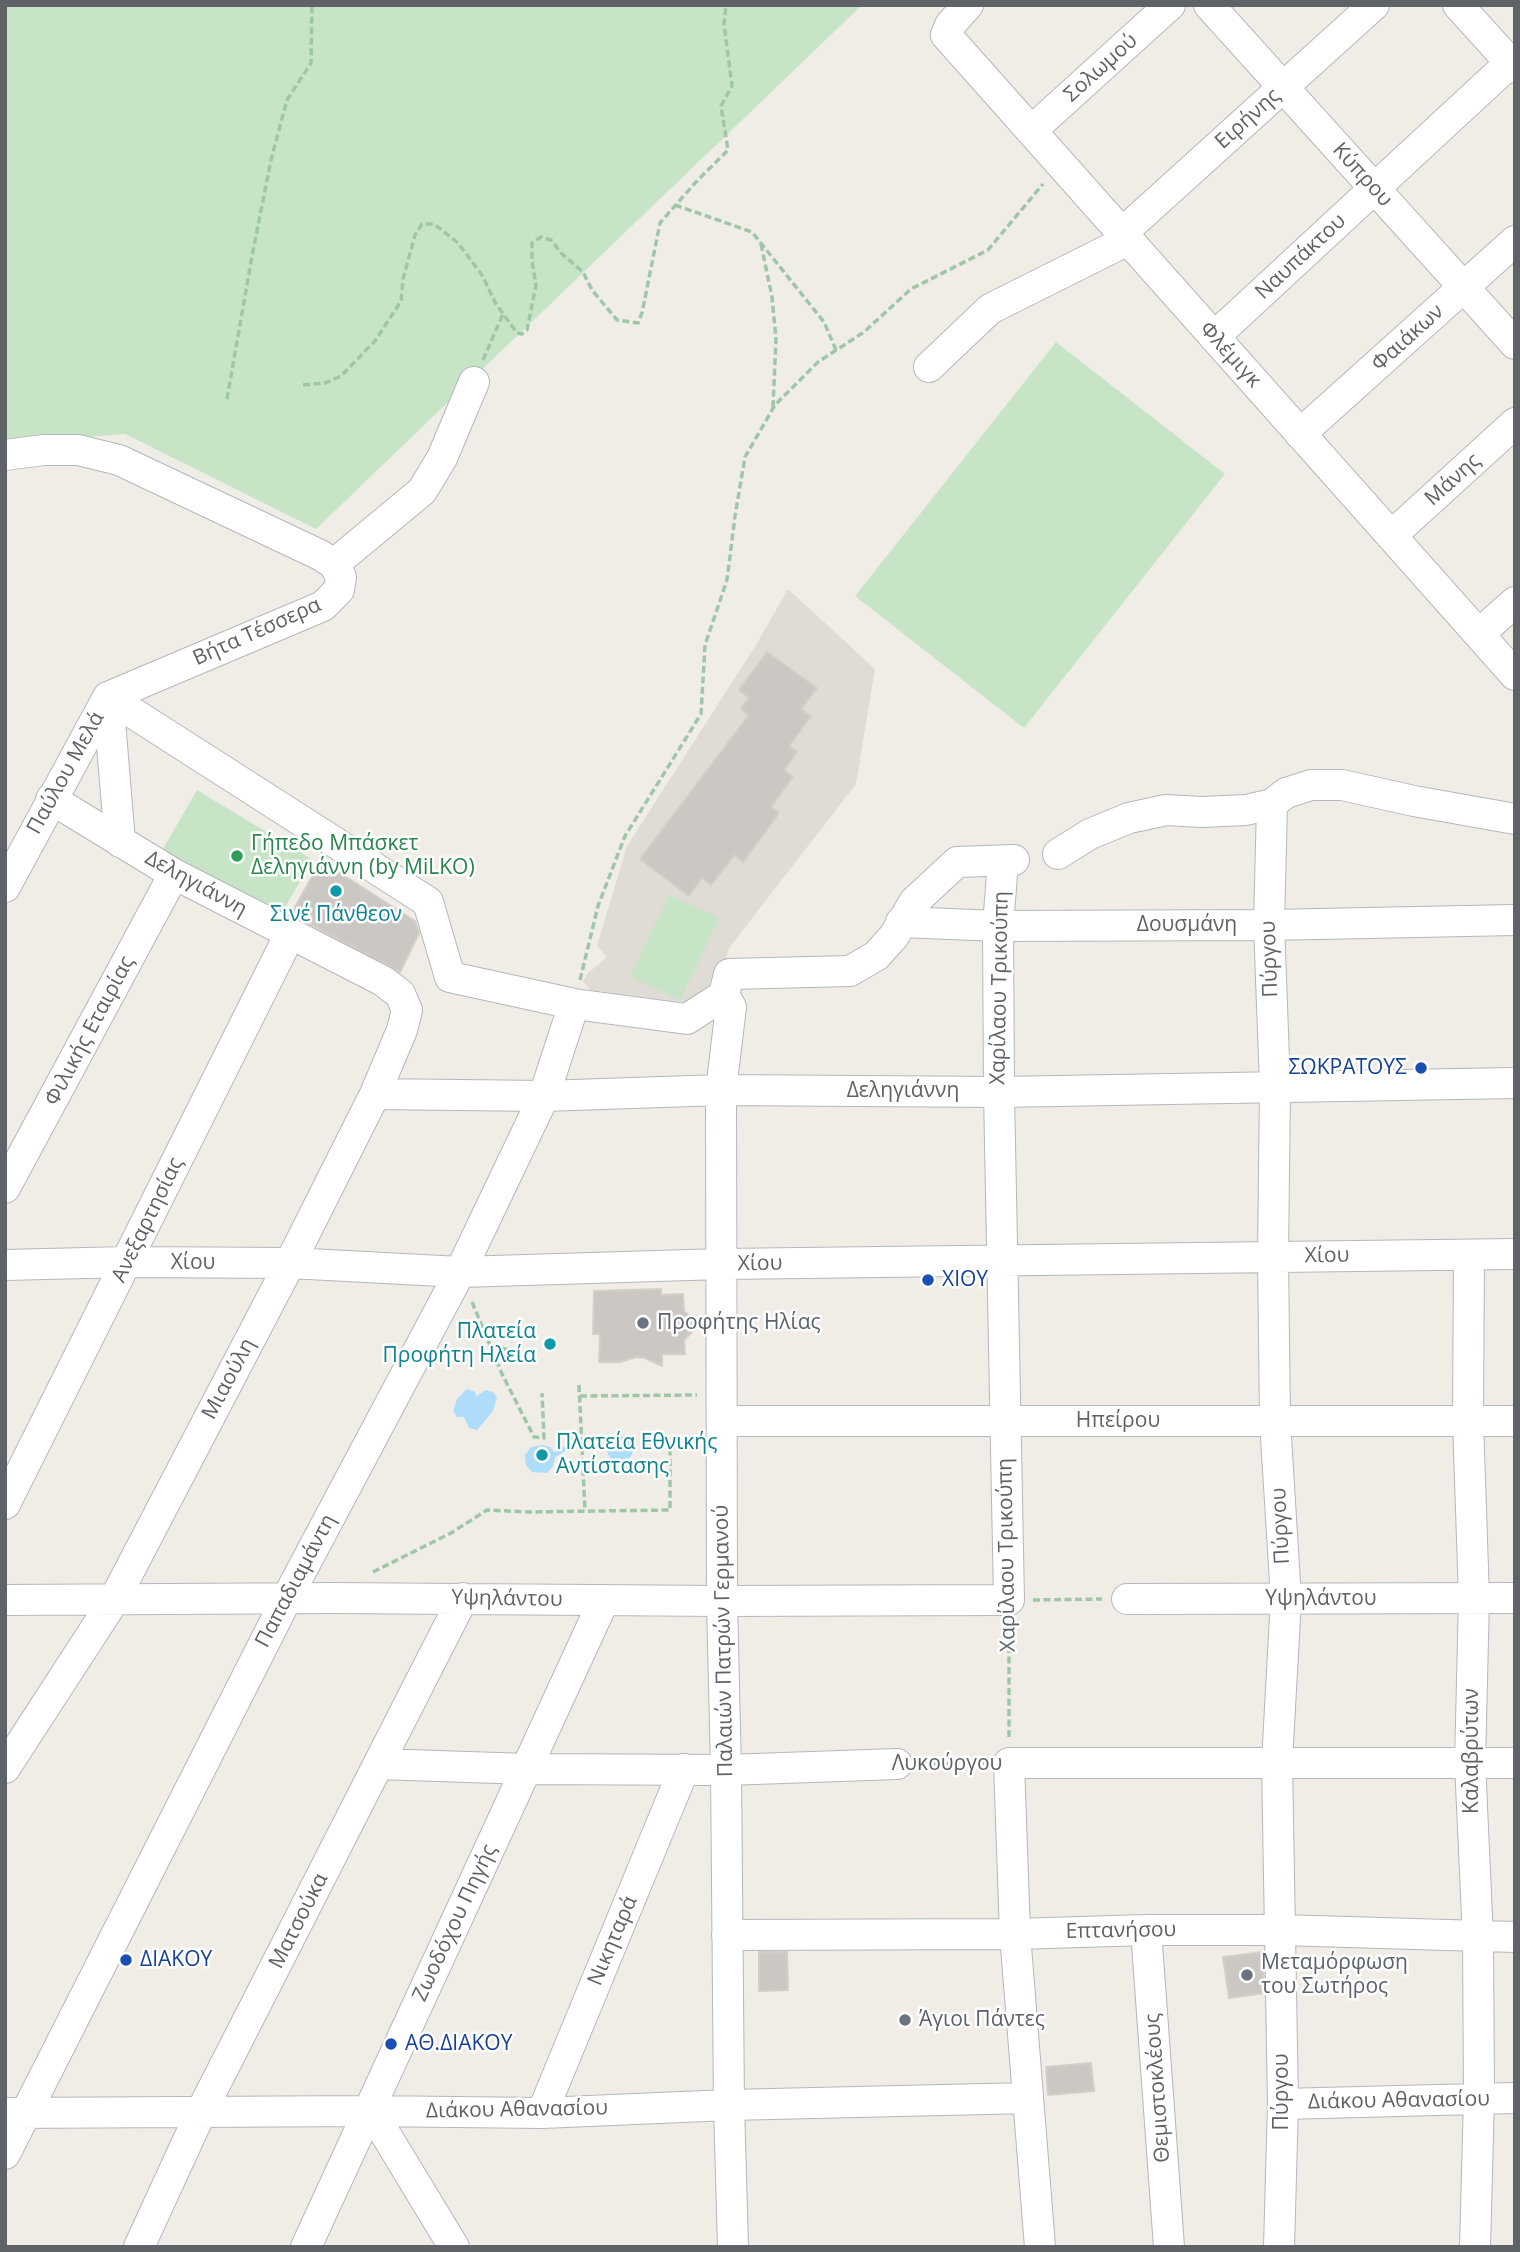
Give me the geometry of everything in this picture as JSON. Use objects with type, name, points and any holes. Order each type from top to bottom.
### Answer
[{"type":"street","name":"Φλέμιγκ","points":[[968,5],[950,24],[946,35],[1515,675]]},
{"type":"street","name":"Σολωμού","points":[[1031,131],[1170,5]]},
{"type":"street","name":"Κύπρου","points":[[1209,5],[1515,344]]},
{"type":"street","name":"Ειρήνης","points":[[929,367],[990,309],[1125,236],[1374,5]]},
{"type":"street","points":[[1458,5],[1513,65]]},
{"type":"street","name":"Ναυπάκτου","points":[[1214,337],[1513,65]]},
{"type":"street","name":"Φαιάκων","points":[[1300,434],[1515,241]]},
{"type":"street","points":[[5,455],[78,450],[104,455],[320,555],[334,564],[422,491],[442,458],[474,382]]},
{"type":"street","name":"Μάνης","points":[[1391,536],[1515,423]]},
{"type":"street","name":"Βήτα Τέσσερα","points":[[108,697],[323,607],[339,590],[341,577],[334,564]]},
{"type":"street","points":[[1479,634],[1515,602]]},
{"type":"street","points":[[108,697],[428,902],[450,977],[574,1004],[687,1018],[724,995],[729,974],[850,971],[876,956],[894,936],[901,922]]},
{"type":"street","points":[[108,697],[120,842]]},
{"type":"street","name":"Παύλου Μελά","points":[[5,887],[108,697]]},
{"type":"street","points":[[1058,854],[1090,834],[1129,818],[1166,810],[1245,810],[1272,804],[1286,793],[1311,786],[1342,785],[1515,819]]},
{"type":"street","name":"Δεληγιάννη","points":[[51,799],[174,874],[383,981]]},
{"type":"street","name":"Πύργου","points":[[1272,804],[1269,925],[1275,1086],[1275,1421],[1286,1599],[1277,1762],[1283,2104],[1279,2247]]},
{"type":"street","name":"Χαρίλαου Τρικούπη","points":[[901,922],[914,902],[957,862],[1009,861],[998,926],[1001,1261],[1009,1600]]},
{"type":"street","name":"Φιλικής Εταιρίας","points":[[5,1188],[174,874]]},
{"type":"street","name":"Δουσμάνη","points":[[901,922],[998,926],[1269,925],[1515,920]]},
{"type":"street","name":"Ανεξαρτησίας","points":[[5,1504],[290,934]]},
{"type":"street","name":"Μιαούλη","points":[[5,1768],[114,1600],[375,1094],[402,1030],[407,1010],[400,994],[383,981]]},
{"type":"street","name":"Παλαιών Πατρών Γερμανού","points":[[724,995],[731,1007],[721,1090],[722,1601],[733,2247]]},
{"type":"street","name":"Παπαδιαμάντη","points":[[5,2154],[16,2113],[287,1598],[465,1284],[544,1096],[574,1004]]},
{"type":"street","name":"Δεληγιάννη","points":[[375,1094],[544,1096],[721,1090],[999,1092],[1515,1083]]},
{"type":"street","name":"Χίου","points":[[5,1265],[127,1262],[290,1263],[465,1284],[722,1264],[1515,1254]]},
{"type":"street","name":"Καλαβρύτων","points":[[1469,1255],[1468,1421],[1474,1598],[1470,1763],[1478,1938],[1479,2098],[1475,2247]]},
{"type":"street","name":"Ηπείρου","points":[[722,1420],[1515,1421]]},
{"type":"street","name":"Ματσούκα","points":[[139,2247],[201,2112],[463,1598]]},
{"type":"street","name":"Υψηλάντου","points":[[1127,1599],[1515,1598]]},
{"type":"street","name":"Υψηλάντου","points":[[5,1600],[1009,1600]]},
{"type":"street","name":"Ζωοδόχου Πηγής","points":[[306,2247],[604,1600]]},
{"type":"street","points":[[1009,1763],[1015,1934],[1040,2247]]},
{"type":"street","name":"Λυκούργου","points":[[1009,1763],[1515,1763]]},
{"type":"street","name":"Λυκούργου","points":[[379,1765],[726,1770],[897,1764]]},
{"type":"street","name":"Νικηταρά","points":[[542,2113],[684,1769]]},
{"type":"street","name":"Θεμιστοκλέους","points":[[1146,1930],[1169,2247]]},
{"type":"street","name":"Επτανήσου","points":[[727,1936],[1280,1930],[1478,1938],[1515,1937]]},
{"type":"street","name":"Διάκου Αθανασίου","points":[[16,2113],[542,2113],[729,2105],[1028,2098]]},
{"type":"street","name":"Διάκου Αθανασίου","points":[[1283,2104],[1515,2098]]},
{"type":"street","points":[[368,2111],[383,2130],[454,2247]]},
{"type":"path","points":[[227,399],[271,160],[287,100],[311,63],[312,5]]},
{"type":"path","points":[[303,385],[325,383],[341,376],[375,341],[401,301],[403,279],[415,235],[422,224],[434,224],[458,243],[482,275],[503,314],[517,333],[522,334],[527,330],[536,285],[531,261],[532,243],[541,237],[551,240],[561,253],[583,272],[592,290],[617,320],[638,323],[660,223],[728,150],[721,106],[732,86],[724,24],[726,5]]},
{"type":"path","points":[[574,1004],[598,906],[625,836],[701,713],[705,645],[727,580],[734,516],[745,457],[773,410],[818,362],[864,332],[911,289],[988,250],[1060,163]]},
{"type":"path","points":[[675,205],[752,232],[824,322],[836,350]]},
{"type":"path","points":[[760,242],[772,297],[776,339],[773,410]]},
{"type":"path","points":[[474,382],[503,314]]},
{"type":"path","points":[[465,1284],[502,1374],[534,1437],[544,1438],[542,1392]]},
{"type":"path","points":[[491,1346],[509,1350]]},
{"type":"path","points":[[579,1385],[584,1511]]},
{"type":"path","points":[[580,1396],[697,1395]]},
{"type":"path","points":[[366,1575],[451,1533],[487,1510],[670,1510],[670,1443]]},
{"type":"path","points":[[1009,1600],[1127,1599]]},
{"type":"path","name":"Χαρίλαου Τρικούπη","points":[[1009,1600],[1009,1763]]},
{"type":"path","name":"Λυκούργου","points":[[897,1764],[1009,1763]]},
{"type":"shaded area","points":[[788,589],[875,669],[856,784],[729,948],[722,974],[690,1003],[590,990],[583,981],[588,973],[607,957],[597,946],[627,846],[756,645]]},
{"type":"green space","points":[[5,5],[862,5],[316,529],[125,434],[5,443]]},
{"type":"green space","points":[[1056,342],[1225,474],[1024,728],[855,596]]},
{"type":"green space","name":"Γήπεδο Μπάσκετ Δεληγιάννη (by MiLKO)","points":[[197,790],[313,860],[278,919],[161,852]]},
{"type":"green space","points":[[669,895],[719,918],[680,1000],[630,977]]},
{"type":"water","points":[[467,1389],[475,1392],[476,1396],[486,1390],[497,1397],[493,1411],[477,1430],[469,1428],[464,1417],[457,1417],[453,1411],[457,1399]]},
{"type":"water","points":[[620,1436],[629,1440],[633,1449],[629,1458],[620,1462],[611,1458],[607,1449],[611,1440]]},
{"type":"water","points":[[573,1442],[573,1447],[555,1457],[553,1466],[547,1473],[532,1472],[526,1465],[525,1455],[531,1447],[543,1445],[554,1452]]},
{"type":"building","points":[[767,652],[817,688],[801,709],[811,716],[789,746],[797,752],[784,770],[793,777],[771,807],[779,813],[743,862],[734,855],[711,885],[702,878],[689,896],[640,859],[749,715],[741,709],[749,698],[739,690]]},
{"type":"building","name":"Σινέ Πάνθεον","points":[[321,861],[415,921],[419,933],[400,972],[291,914]]},
{"type":"building","name":"Προφήτης Ηλίας","points":[[661,1289],[661,1295],[683,1294],[684,1311],[694,1320],[693,1331],[684,1340],[685,1354],[662,1354],[662,1366],[636,1357],[620,1362],[599,1362],[600,1334],[593,1334],[594,1291]]},
{"type":"building","points":[[759,1952],[787,1952],[788,1990],[759,1991]]},
{"type":"building","name":"Μεταμόρφωση του Σωτήρος","points":[[1263,1952],[1264,1993],[1229,1998],[1223,1957]]},
{"type":"building","points":[[1091,2063],[1094,2091],[1048,2095],[1046,2067]]},
{"type":"place","name":"Γήπεδο Μπάσκετ Δεληγιάννη (by MiLKO)","points":[[237,856]]},
{"type":"place","name":"Σινέ Πάνθεον","points":[[336,891]]},
{"type":"place","name":"ΣΩΚΡΑΤΟΥΣ","points":[[1421,1068]]},
{"type":"place","name":"ΧΙΟΥ","points":[[928,1280]]},
{"type":"place","name":"Προφήτης Ηλίας","points":[[643,1323]]},
{"type":"place","name":"Πλατεία Προφήτη Ηλεία","points":[[550,1344]]},
{"type":"place","name":"Πλατεία Εθνικής Αντίστασης","points":[[542,1455]]},
{"type":"place","name":"ΔΙΑΚΟΥ","points":[[126,1960]]},
{"type":"place","name":"Μεταμόρφωση του Σωτήρος","points":[[1247,1975]]},
{"type":"place","name":"Άγιοι Πάντες","points":[[905,2020]]},
{"type":"place","name":"ΑΘ.ΔΙΑΚΟΥ","points":[[391,2044]]}]
